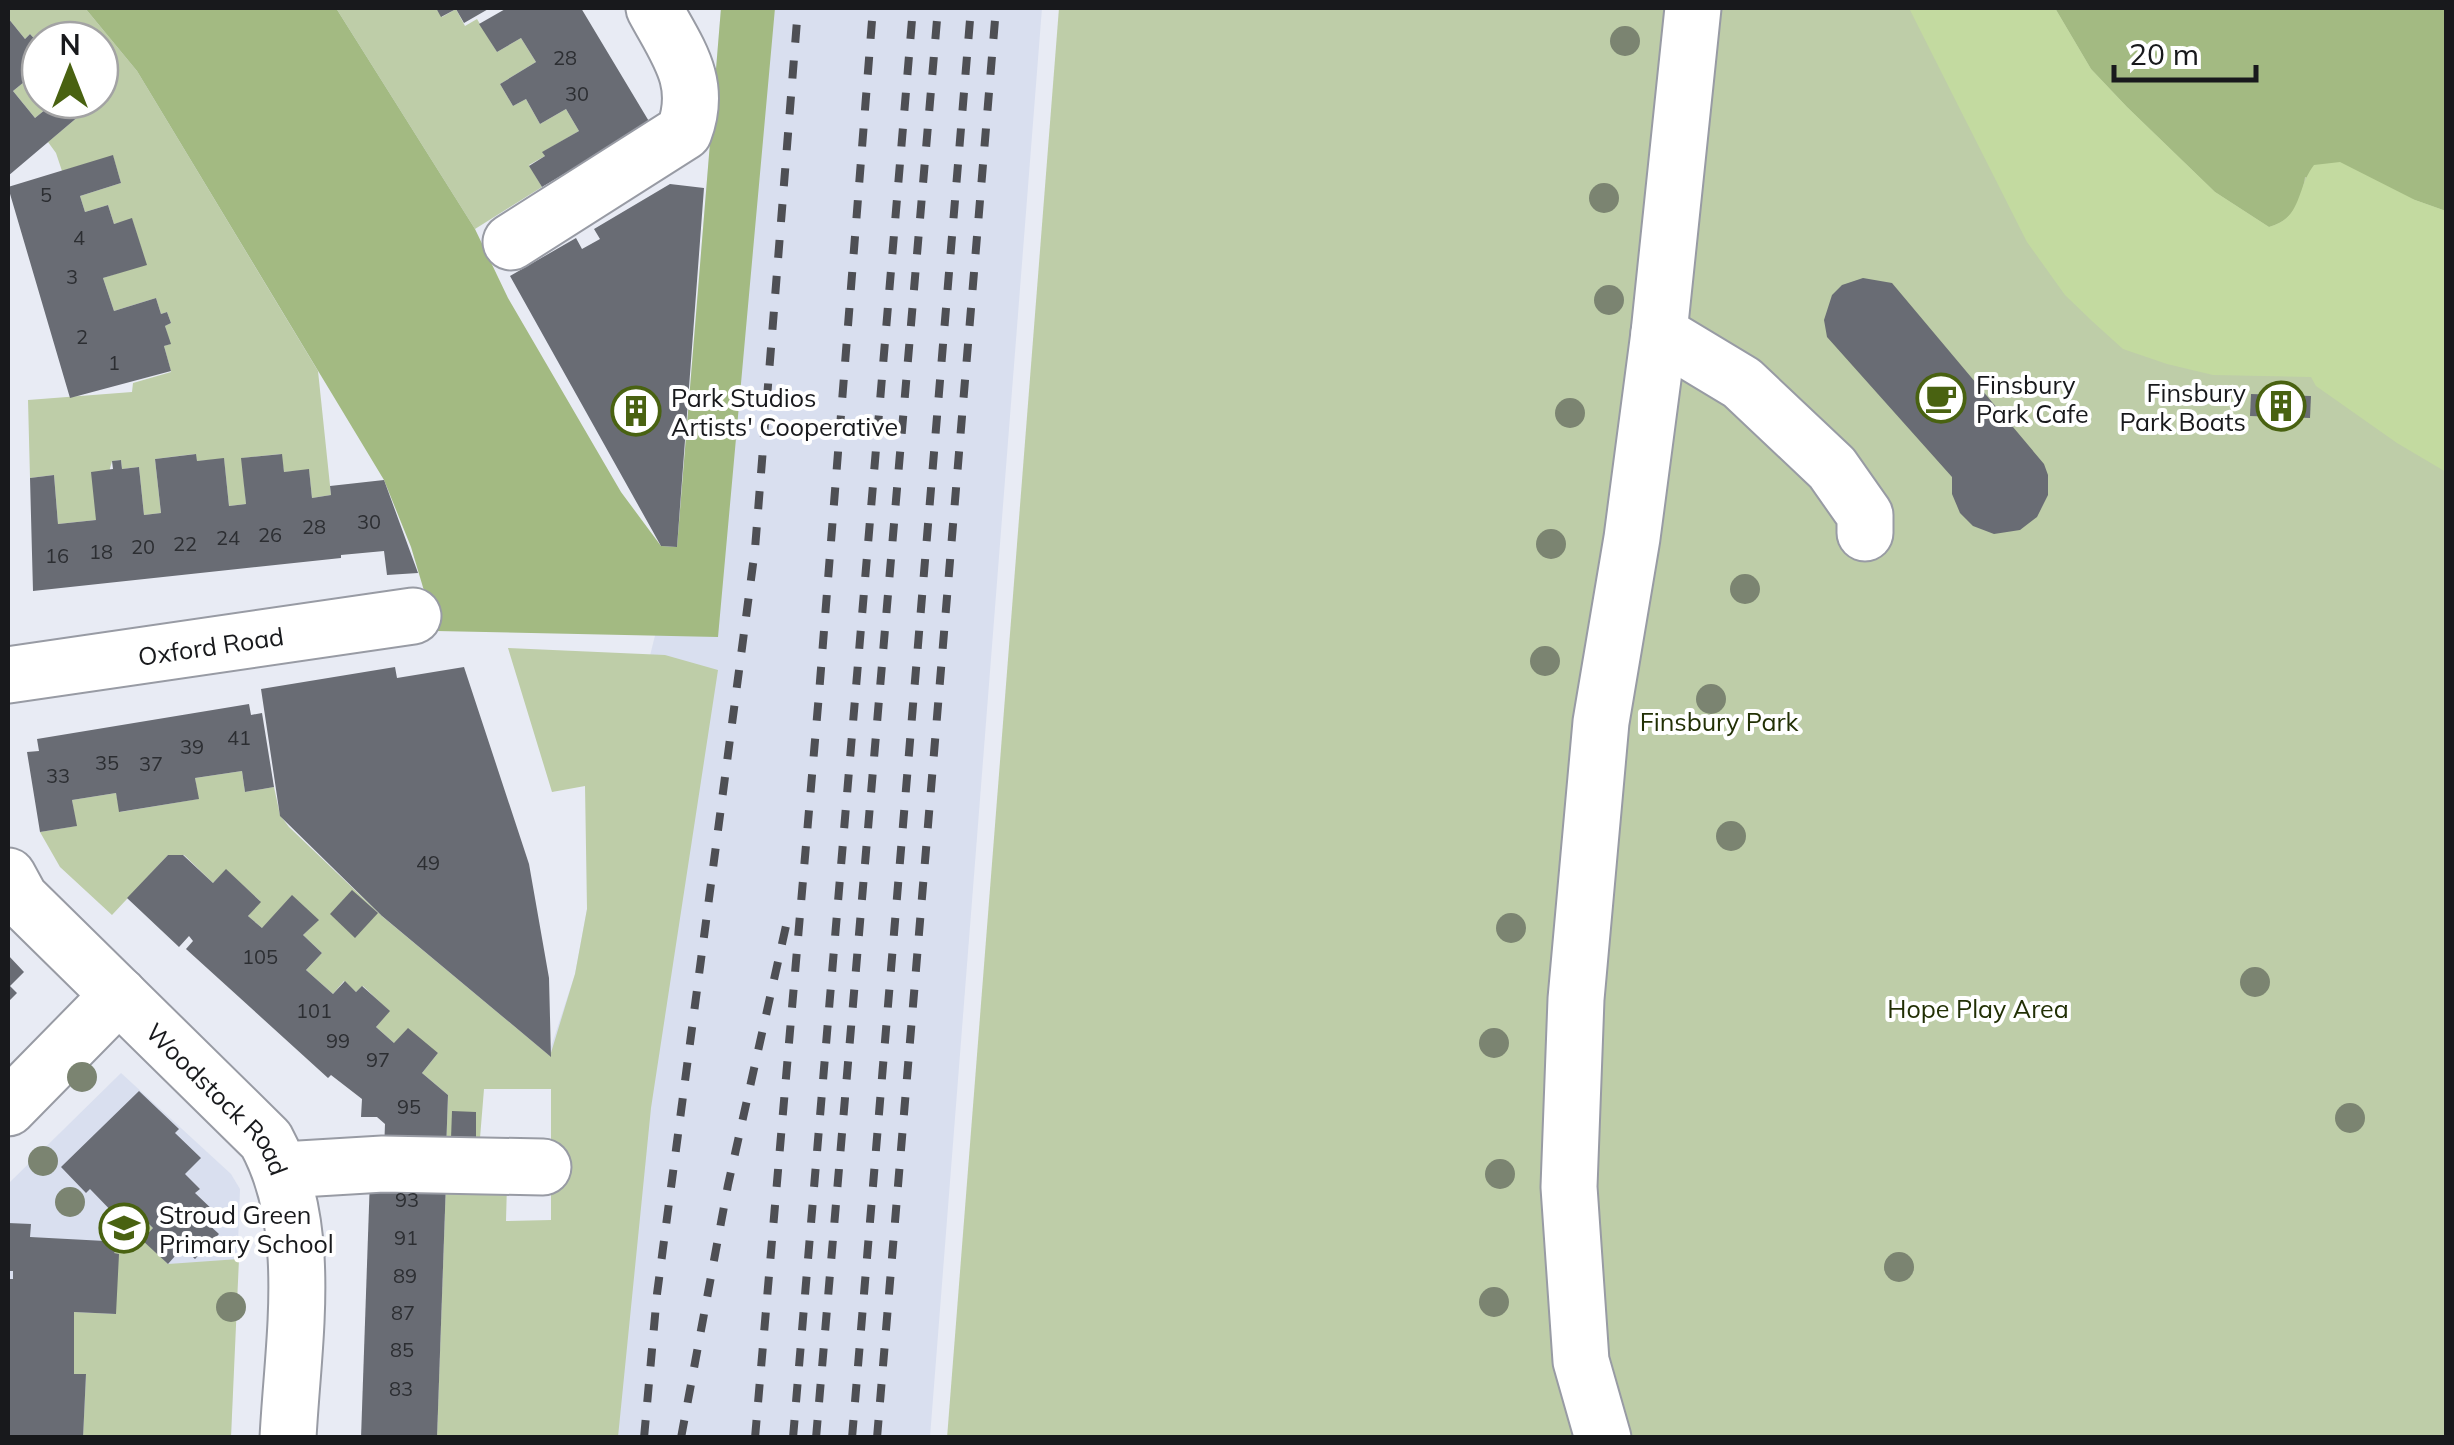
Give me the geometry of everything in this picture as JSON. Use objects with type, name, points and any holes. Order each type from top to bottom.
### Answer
[{"type":"main road","points":[[511,242],[684,132],[692,102],[691,79],[654,8]]},
{"type":"main road","points":[[1603,1438],[1581,1361],[1569,1187],[1576,998],[1601,722],[1632,538],[1659,333],[1693,8]]},
{"type":"main road","points":[[1659,333],[1742,382],[1832,468],[1866,515],[1866,533]]},
{"type":"main road","name":"Oxford Road","points":[[8,676],[414,616]]},
{"type":"main road","name":"Woodstock Road","points":[[8,876],[20,898],[266,1140],[283,1170],[292,1208],[296,1282],[288,1438]]},
{"type":"main road","points":[[8,1108],[118,995]]},
{"type":"main road","points":[[283,1170],[384,1164],[543,1166]]},
{"type":"shaded area","points":[[85,8],[336,8],[475,229],[508,298],[621,492],[661,546],[677,547],[721,8],[775,8],[718,637],[436,631],[411,547],[384,480],[137,71],[120,50],[120,20],[95,20]]},
{"type":"shaded area","points":[[721,8],[1042,8],[930,1437],[542,1438],[553,1183],[551,1047],[575,974],[587,909],[677,547]]},
{"type":"shaded area","points":[[1909,8],[2055,8],[2091,69],[2127,107],[2215,192],[2269,227],[2288,217],[2314,165],[2340,162],[2415,200],[2446,211],[2446,472],[2316,386],[2311,377],[2213,375],[2123,349],[2065,295],[2027,242]]},
{"type":"shaded area","points":[[2055,8],[2446,8],[2446,211],[2415,200],[2305,177],[2295,208],[2285,220],[2269,227],[2215,192],[2127,107],[2091,69]]},
{"type":"shaded area","name":"Stroud Green Primary School","points":[[121,1073],[231,1174],[240,1189],[231,1437],[8,1438],[8,1184]]},
{"type":"green space","points":[[8,8],[85,8],[95,20],[20,20],[20,33],[8,18]]},
{"type":"green space","points":[[336,8],[436,8],[442,17],[456,9],[465,26],[477,19],[497,52],[521,38],[536,62],[500,84],[513,106],[526,99],[540,124],[566,109],[579,131],[529,165],[542,187],[475,229]]},
{"type":"green space","name":"Finsbury Park","points":[[1059,8],[2446,8],[2446,1437],[947,1438]]},
{"type":"green space","points":[[120,50],[137,71],[318,371],[331,495],[312,498],[309,470],[284,472],[281,454],[242,458],[246,504],[229,506],[224,459],[197,461],[195,454],[155,459],[161,513],[144,515],[139,467],[122,469],[121,460],[112,461],[96,520],[58,524],[54,475],[30,478],[28,400],[132,392],[133,383],[171,372],[164,346],[170,344],[165,326],[171,323],[167,312],[161,314],[156,298],[114,311],[103,278],[146,264],[132,219],[114,224],[108,205],[85,212],[80,196],[121,183],[113,156],[62,171],[48,142],[74,120],[120,120]]},
{"type":"green space","points":[[508,648],[665,655],[718,670],[651,1108],[618,1437],[437,1437],[446,1182],[507,1183],[506,1221],[551,1220],[551,1089],[484,1089],[480,1138],[464,1151],[446,1152],[448,1095],[422,1073],[438,1053],[394,1043],[376,1027],[389,1011],[363,986],[356,992],[344,981],[333,994],[306,970],[322,953],[303,935],[318,920],[262,928],[248,916],[260,901],[226,870],[213,883],[184,855],[168,855],[112,915],[60,867],[40,832],[76,826],[72,800],[116,793],[120,812],[198,799],[195,778],[242,771],[245,792],[274,787],[280,815],[289,827],[383,917],[550,1056],[575,974],[587,909],[585,786],[552,792]]},
{"type":"green space","points":[[144,1219],[153,1228],[143,1240],[168,1264],[239,1259],[231,1437],[83,1437],[86,1375],[74,1374],[74,1312],[116,1314],[114,1253]]},
{"type":"building","points":[[436,8],[490,8],[464,23],[456,9],[441,17]]},
{"type":"building","points":[[507,8],[581,8],[650,123],[542,187],[529,166],[545,156],[542,152],[579,131],[566,109],[540,124],[526,99],[513,106],[500,84],[536,62],[521,38],[497,52],[479,24]]},
{"type":"building","points":[[8,18],[20,33],[20,85],[13,91],[20,100],[20,120],[74,120],[8,176]]},
{"type":"building","points":[[113,155],[121,183],[80,196],[85,212],[108,205],[114,224],[132,218],[147,265],[103,278],[114,311],[156,298],[161,314],[167,312],[171,323],[165,326],[171,344],[164,346],[171,371],[70,398],[8,187]]},
{"type":"building","name":"Park Studios Artists' Cooperative","points":[[670,184],[704,188],[677,547],[661,546],[510,276],[576,238],[582,249],[600,239],[594,229]]},
{"type":"building","points":[[1863,278],[1892,283],[2044,464],[2048,495],[2037,517],[2020,530],[1994,534],[1973,526],[1960,513],[1952,494],[1952,477],[1827,337],[1824,320],[1832,295],[1842,285]]},
{"type":"building","name":"Finsbury Park Boats","points":[[2251,394],[2311,396],[2310,418],[2250,416]]},
{"type":"building","points":[[196,454],[197,461],[224,458],[229,506],[246,504],[241,458],[282,454],[284,472],[309,469],[312,498],[331,495],[330,486],[384,480],[418,573],[387,575],[384,551],[33,591],[30,478],[54,475],[58,524],[96,520],[91,472],[113,469],[112,461],[121,460],[122,469],[139,467],[144,515],[161,513],[155,459]]},
{"type":"building","points":[[395,667],[397,678],[464,667],[529,864],[549,978],[551,1057],[382,916],[280,816],[261,689]]},
{"type":"building","points":[[249,704],[251,715],[262,713],[274,787],[245,792],[242,771],[195,778],[199,799],[119,812],[116,793],[72,800],[77,826],[40,832],[27,752],[39,751],[37,739]]},
{"type":"building","points":[[168,855],[183,855],[213,883],[226,869],[261,902],[248,916],[262,928],[292,895],[319,920],[303,935],[322,953],[306,970],[333,994],[345,981],[356,992],[362,986],[390,1011],[376,1027],[394,1043],[408,1028],[438,1053],[422,1073],[448,1095],[446,1152],[384,1151],[385,1124],[377,1117],[361,1117],[362,1099],[331,1075],[328,1078],[186,949],[193,941],[189,936],[179,947],[127,898]]},
{"type":"building","points":[[352,890],[378,913],[355,938],[330,914]]},
{"type":"building","points":[[8,955],[24,972],[10,986],[17,993],[8,1002]]},
{"type":"building","points":[[139,1091],[179,1129],[175,1133],[201,1158],[185,1174],[200,1189],[195,1193],[216,1213],[207,1223],[219,1234],[195,1259],[183,1247],[168,1264],[142,1240],[153,1228],[144,1219],[114,1253],[119,1254],[116,1314],[74,1312],[74,1374],[86,1374],[83,1438],[8,1438],[8,1279],[13,1279],[13,1271],[8,1271],[8,1223],[31,1224],[30,1237],[105,1241],[121,1221],[90,1189],[86,1193],[61,1167]]},
{"type":"building","points":[[452,1111],[476,1112],[476,1139],[451,1139]]},
{"type":"building","points":[[370,1178],[446,1182],[437,1438],[361,1438]]},
{"type":"railway","points":[[644,1438],[657,1294],[755,549],[798,8]]},
{"type":"railway","points":[[755,1438],[873,8]]},
{"type":"railway","points":[[793,1438],[913,8]]},
{"type":"railway","points":[[816,1438],[938,8]]},
{"type":"railway","points":[[852,1438],[971,8]]},
{"type":"railway","points":[[877,1438],[996,8]]},
{"type":"railway","points":[[681,1438],[728,1185],[788,917]]},
{"type":"place","name":"Finsbury Park Cafe","points":[[1941,398]]},
{"type":"place","name":"Finsbury Park Boats","points":[[2281,406]]},
{"type":"place","name":"Park Studios Artists' Cooperative","points":[[636,411]]},
{"type":"place","name":"Stroud Green Primary School","points":[[124,1228]]},
{"type":"park label","name":"Hope Play Area","points":[[1978,1008]]}]
